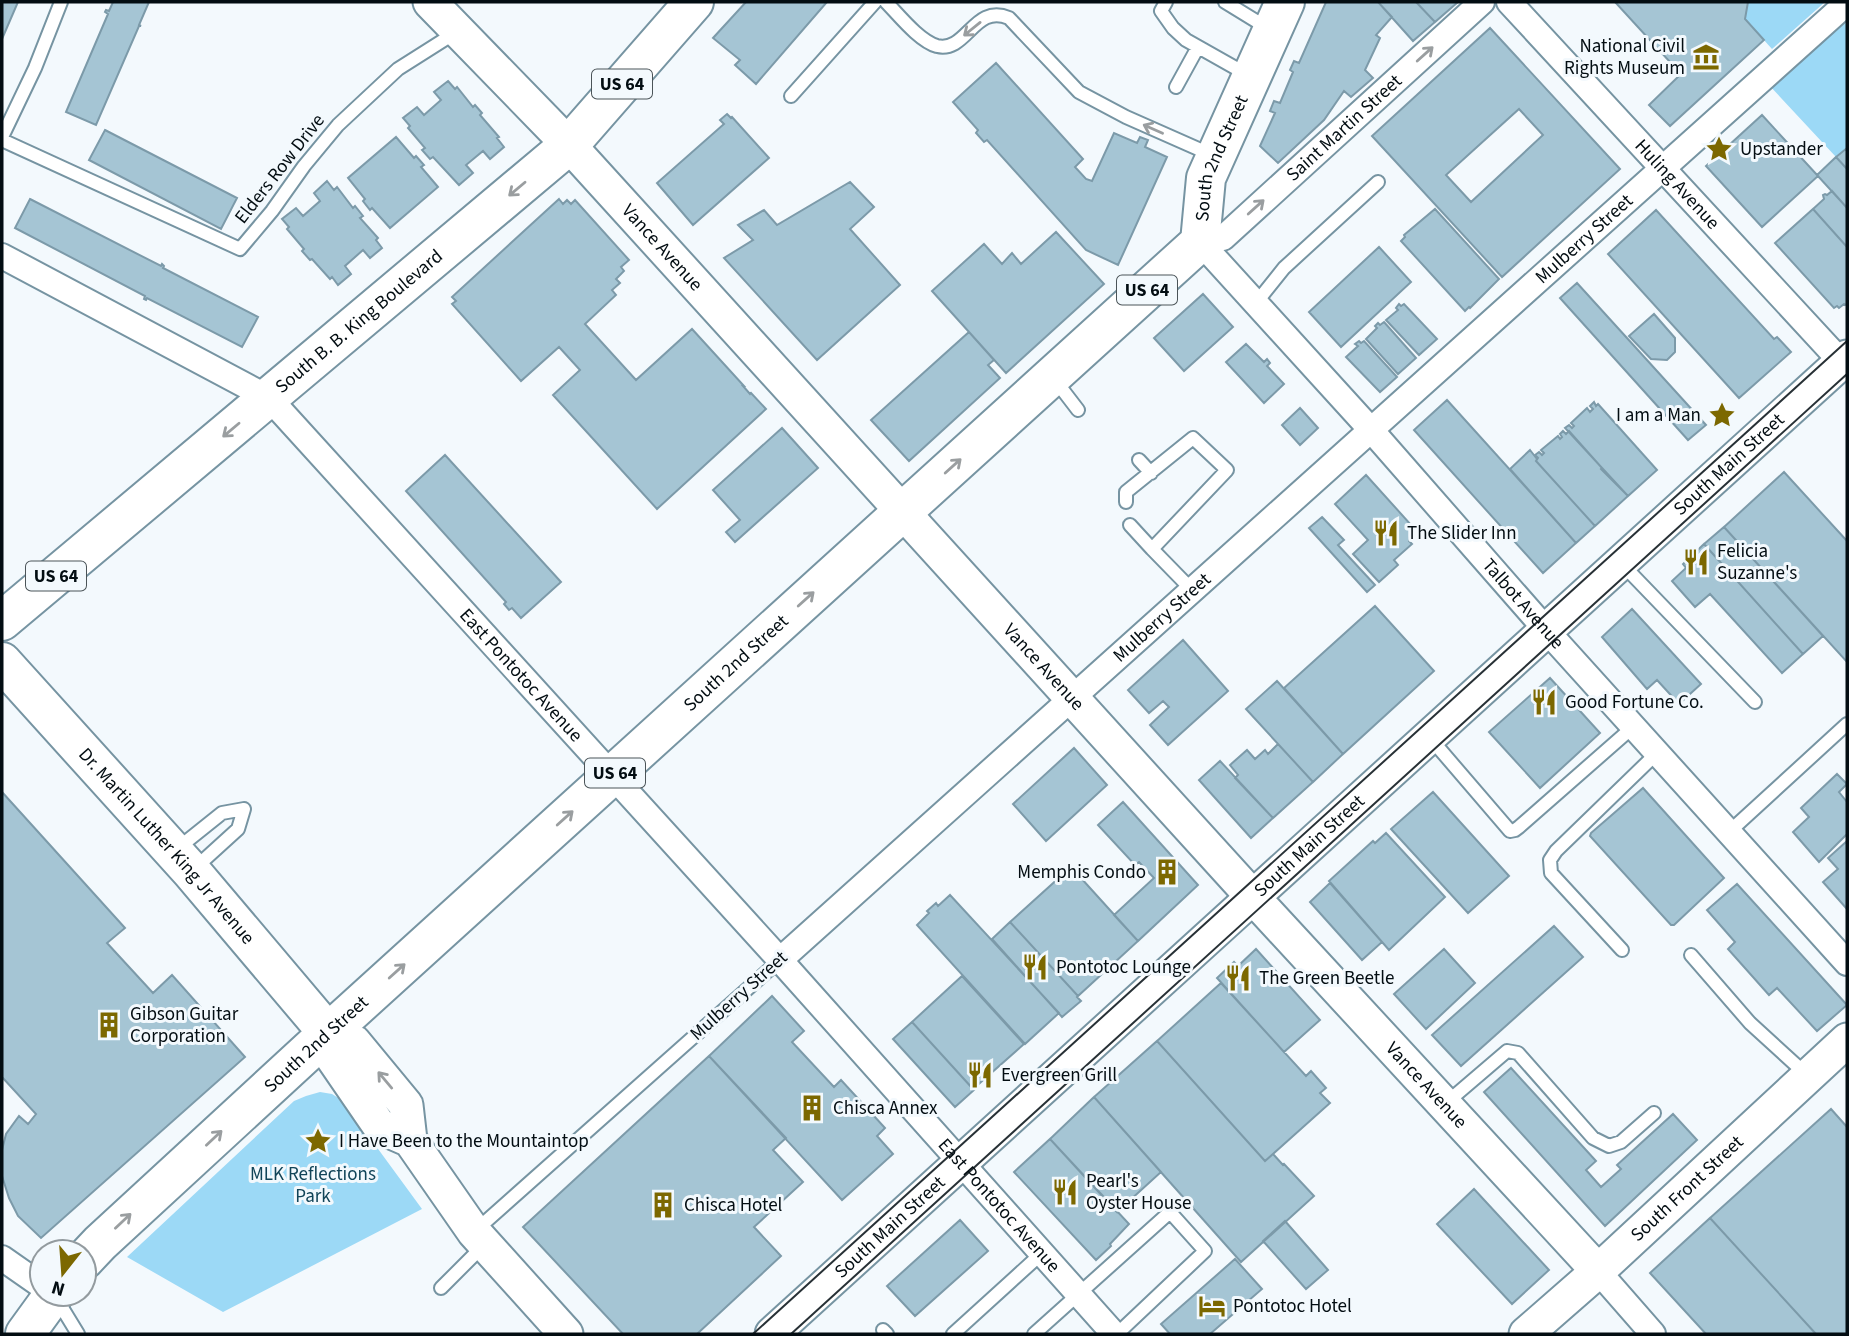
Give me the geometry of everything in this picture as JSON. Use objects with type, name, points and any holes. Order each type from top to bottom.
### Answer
[{"type":"main road","name":"South B. B. King Boulevard","points":[[2,621],[569,145],[694,2]]},
{"type":"main road","name":"South 2nd Street","points":[[98,1246],[328,1033],[1200,242],[1206,178],[1279,16]]},
{"type":"main road","name":"Dr. Martin Luther King Jr Avenue","points":[[2,662],[182,862],[328,1033]]},
{"type":"main road","points":[[25,1334],[44,1308]]},
{"type":"street","name":"Vance Avenue","points":[[430,2],[569,145],[1654,1334]]},
{"type":"street","name":"Saint Martin Street","points":[[1200,242],[1223,238],[1482,2]]},
{"type":"street","name":"Huling Avenue","points":[[1509,2],[1662,169],[1846,363]]},
{"type":"street","name":"Mulberry Street","points":[[780,960],[1847,3]]},
{"type":"street","name":"Talbot Avenue","points":[[1200,242],[1372,430],[1633,727],[1847,963]]},
{"type":"street","name":"East Pontotoc Avenue","points":[[2,256],[269,398],[1116,1334]]},
{"type":"street","name":"South Main Street","points":[[772,1334],[1621,563],[1846,363]]},
{"type":"street","name":"Dr. Martin Luther King Jr Avenue","points":[[328,1033],[354,1042],[406,1105],[410,1140],[479,1238],[566,1334]]},
{"type":"street","name":"South Front Street","points":[[1526,1334],[1598,1271],[1847,1040]]},
{"type":"street","points":[[2,1258],[28,1276]]},
{"type":"lane","points":[[2,139],[35,68],[61,2]]},
{"type":"lane","points":[[791,96],[875,2]]},
{"type":"lane","points":[[886,2],[916,32],[938,46],[951,45],[988,15],[1000,15],[1009,19],[1079,92],[1126,117],[1215,156]]},
{"type":"lane","points":[[1166,2],[1161,11],[1186,40],[1252,77]]},
{"type":"lane","points":[[1224,2],[1279,16]]},
{"type":"lane","name":"Elders Row Drive","points":[[2,139],[240,249],[338,125],[398,69],[458,30]]},
{"type":"lane","points":[[1176,87],[1198,47]]},
{"type":"lane","points":[[1256,303],[1284,268],[1378,182]]},
{"type":"lane","points":[[1052,376],[1078,411]]},
{"type":"lane","points":[[1126,502],[1126,492],[1193,438],[1227,470],[1152,549]]},
{"type":"lane","points":[[1139,460],[1151,473]]},
{"type":"lane","points":[[1130,525],[1192,590]]},
{"type":"lane","points":[[1621,563],[1755,702]]},
{"type":"lane","points":[[1729,832],[1847,724]]},
{"type":"lane","points":[[1429,737],[1510,831],[1519,827],[1633,727]]},
{"type":"lane","points":[[1622,950],[1551,873],[1550,860],[1657,753]]},
{"type":"lane","points":[[244,808],[238,829],[182,862],[222,813],[244,808]]},
{"type":"lane","points":[[1691,955],[1749,1023],[1808,1076]]},
{"type":"lane","name":"Mulberry Street","points":[[441,1288],[479,1238],[780,960]]},
{"type":"lane","points":[[1444,1104],[1507,1051],[1518,1053],[1594,1138],[1609,1146],[1621,1142],[1654,1113]]},
{"type":"lane","points":[[1034,1334],[1170,1212],[1205,1251],[1116,1334]]},
{"type":"lane","points":[[953,1334],[1041,1254]]},
{"type":"lane","points":[[62,1308],[78,1334]]},
{"type":"green space","points":[[1748,2],[1825,2],[1772,49],[1745,19]]},
{"type":"green space","points":[[1847,22],[1847,148],[1836,157],[1769,85]]},
{"type":"green space","name":"MLK Reflections Park","points":[[320,1092],[332,1094],[343,1101],[422,1209],[223,1312],[127,1257],[294,1101]]},
{"type":"building","points":[[2,2],[18,2],[2,39]]},
{"type":"building","points":[[113,2],[149,2],[139,25],[141,26],[96,125],[66,112],[108,14],[105,12],[109,11]]},
{"type":"building","points":[[746,2],[827,2],[756,84],[735,65],[740,60],[713,38]]},
{"type":"building","points":[[1326,2],[1378,2],[1392,17],[1376,35],[1380,38],[1365,70],[1373,78],[1351,97],[1344,91],[1324,120],[1278,163],[1260,146],[1275,113],[1270,111],[1274,101],[1280,103],[1293,72],[1290,70],[1294,61],[1299,63]]},
{"type":"building","points":[[1378,2],[1416,2],[1435,22],[1413,41]]},
{"type":"building","points":[[1416,2],[1458,2],[1435,22]]},
{"type":"building","name":"National Civil Rights Museum","points":[[1615,2],[1748,2],[1745,19],[1764,40],[1670,126],[1649,105],[1681,74]]},
{"type":"building","points":[[1490,28],[1620,169],[1502,277],[1372,136]],"holes":[[[1519,109],[1543,135],[1471,202],[1446,175]]]},
{"type":"building","points":[[996,63],[1083,159],[1075,167],[1086,179],[1092,181],[1114,133],[1137,143],[1140,137],[1148,140],[1145,147],[1167,157],[1118,265],[1086,250],[987,140],[984,142],[976,133],[978,130],[953,102]]},
{"type":"building","points":[[448,81],[482,113],[480,115],[504,147],[490,159],[483,151],[466,165],[473,173],[459,185],[433,157],[430,159],[422,150],[425,148],[403,118],[417,107],[424,115],[441,100],[434,92]]},
{"type":"building","points":[[727,114],[769,158],[693,225],[657,183],[724,124],[720,120]]},
{"type":"building","points":[[1762,115],[1818,176],[1762,227],[1706,166]]},
{"type":"building","points":[[105,130],[237,198],[221,229],[89,160]]},
{"type":"building","points":[[396,137],[414,158],[416,156],[424,165],[421,167],[438,187],[390,228],[372,208],[370,210],[363,201],[365,199],[348,178]]},
{"type":"building","points":[[1847,148],[1847,169],[1836,157]]},
{"type":"building","points":[[1836,157],[1847,169],[1847,208],[1817,175]]},
{"type":"building","points":[[327,181],[334,190],[337,187],[353,208],[355,206],[363,216],[360,218],[378,238],[376,240],[382,248],[370,258],[363,250],[345,266],[351,274],[338,285],[302,251],[304,249],[282,219],[296,208],[303,216],[320,201],[314,193]]},
{"type":"building","points":[[850,182],[874,207],[850,229],[900,285],[817,360],[724,258],[753,240],[738,225],[764,210],[777,225]]},
{"type":"building","points":[[1832,191],[1847,208],[1847,247],[1813,209],[1824,199],[1823,195]]},
{"type":"building","points":[[30,199],[161,266],[162,264],[163,268],[258,317],[242,347],[147,298],[144,299],[145,296],[15,228]]},
{"type":"building","points":[[559,199],[563,204],[567,200],[571,204],[575,200],[629,260],[621,267],[624,271],[616,279],[620,283],[612,290],[616,295],[585,324],[636,380],[692,329],[766,409],[657,509],[553,395],[580,370],[559,347],[521,381],[452,304],[456,301],[452,297]]},
{"type":"building","points":[[1435,209],[1499,279],[1465,311],[1401,241],[1404,235]]},
{"type":"building","points":[[1813,209],[1847,247],[1847,304],[1839,308],[1834,308],[1775,243]]},
{"type":"building","points":[[1656,210],[1774,339],[1777,337],[1791,352],[1739,398],[1608,254]]},
{"type":"building","points":[[1056,232],[1104,284],[1006,373],[932,291],[984,244],[1002,264],[1012,253],[1021,264]]},
{"type":"building","points":[[1379,247],[1411,282],[1341,347],[1309,312]]},
{"type":"building","points":[[1577,283],[1706,425],[1688,440],[1560,298]]},
{"type":"building","points":[[1203,294],[1233,327],[1184,371],[1154,338]]},
{"type":"building","points":[[1399,304],[1404,304],[1437,339],[1419,355],[1386,320],[1398,310],[1396,308]]},
{"type":"building","points":[[1654,314],[1675,338],[1675,352],[1667,360],[1651,359],[1629,336]]},
{"type":"building","points":[[1384,322],[1416,358],[1398,374],[1366,339],[1377,328],[1375,326],[1378,323],[1380,325]]},
{"type":"building","points":[[969,332],[994,360],[988,365],[1000,378],[909,461],[871,420]]},
{"type":"building","points":[[1364,341],[1397,377],[1380,392],[1346,357],[1358,346],[1355,344]]},
{"type":"building","points":[[1246,344],[1264,362],[1267,359],[1270,363],[1267,366],[1284,384],[1264,403],[1226,362]]},
{"type":"building","points":[[1447,400],[1576,543],[1543,573],[1414,430]]},
{"type":"building","points":[[1594,402],[1657,470],[1628,496],[1565,428],[1569,425],[1572,428],[1574,426],[1571,423],[1587,408],[1590,412],[1593,409],[1590,406]]},
{"type":"building","points":[[1300,408],[1318,428],[1300,445],[1282,425]]},
{"type":"building","points":[[782,428],[818,468],[735,542],[726,532],[740,520],[713,490]]},
{"type":"building","points":[[1563,431],[1566,434],[1569,431],[1628,496],[1595,526],[1536,461],[1538,458],[1535,455],[1539,452],[1542,455],[1544,453],[1541,450],[1558,436],[1560,439]]},
{"type":"building","points":[[1530,450],[1536,461],[1595,526],[1576,543],[1510,469]]},
{"type":"building","points":[[445,455],[561,582],[521,618],[512,608],[509,610],[504,604],[506,602],[406,491]]},
{"type":"building","points":[[1784,472],[1847,541],[1847,662],[1724,527]]},
{"type":"building","name":"The Slider Inn","points":[[1366,475],[1412,526],[1409,541],[1412,544],[1394,560],[1398,565],[1379,582],[1353,554],[1368,540],[1335,504]]},
{"type":"building","points":[[1322,517],[1344,540],[1338,545],[1375,585],[1367,592],[1309,528]]},
{"type":"building","points":[[1724,527],[1823,636],[1803,654],[1704,544]]},
{"type":"building","points":[[1704,544],[1803,654],[1782,673],[1710,594],[1695,607],[1672,581],[1686,568],[1683,564]]},
{"type":"building","points":[[1375,606],[1434,671],[1343,754],[1284,688]]},
{"type":"building","points":[[1632,609],[1701,684],[1679,704],[1657,680],[1647,689],[1602,637]]},
{"type":"building","points":[[1183,640],[1228,691],[1168,745],[1150,725],[1169,707],[1163,701],[1149,713],[1128,690]]},
{"type":"building","points":[[1550,678],[1600,733],[1540,788],[1489,732]]},
{"type":"building","points":[[1277,681],[1343,754],[1313,782],[1246,709]]},
{"type":"building","points":[[1278,744],[1313,782],[1273,818],[1235,778],[1238,775],[1230,765],[1247,750],[1255,759],[1265,750],[1268,754]]},
{"type":"building","points":[[1074,748],[1107,785],[1046,841],[1013,804]]},
{"type":"building","points":[[1220,761],[1273,818],[1251,838],[1199,780]]},
{"type":"building","points":[[1837,774],[1847,784],[1839,792],[1847,802],[1847,834],[1819,862],[1793,832],[1809,817],[1801,808]]},
{"type":"building","points":[[1643,788],[1724,878],[1674,925],[1671,925],[1590,836]]},
{"type":"building","name":"Gibson Guitar Corporation","points":[[2,792],[125,928],[107,943],[153,993],[172,975],[245,1057],[41,1238],[18,1216],[2,1176],[2,1150],[6,1134],[19,1116],[28,1124],[36,1114],[2,1077]]},
{"type":"building","points":[[1433,792],[1509,876],[1468,913],[1391,829]]},
{"type":"building","name":"Memphis Condo","points":[[1123,802],[1198,885],[1138,941],[1114,915],[1154,878],[1139,862],[1135,865],[1098,825]]},
{"type":"building","points":[[1386,833],[1445,897],[1389,950],[1329,881],[1373,841],[1375,843]]},
{"type":"building","points":[[1847,841],[1847,909],[1823,882],[1838,869],[1828,858]]},
{"type":"building","points":[[1071,867],[1138,941],[1078,996],[1010,922]]},
{"type":"building","points":[[1330,883],[1382,942],[1362,960],[1310,902]]},
{"type":"building","points":[[1737,884],[1847,1005],[1817,1031],[1777,988],[1769,995],[1728,949],[1735,942],[1707,910]]},
{"type":"building","points":[[950,895],[1059,1013],[1025,1044],[917,925],[929,913],[927,911],[936,903],[938,906]]},
{"type":"building","name":"Pontotoc Lounge","points":[[1010,922],[1081,1001],[1062,1017],[992,939]]},
{"type":"building","points":[[1554,926],[1583,957],[1461,1066],[1432,1035]]},
{"type":"building","points":[[1256,949],[1320,1020],[1284,1052],[1217,978],[1234,962],[1238,966]]},
{"type":"building","points":[[1444,949],[1475,983],[1426,1029],[1394,994]]},
{"type":"building","points":[[962,976],[1024,1044],[973,1089],[912,1022]]},
{"type":"building","points":[[1221,983],[1306,1076],[1311,1071],[1326,1088],[1320,1093],[1330,1103],[1265,1161],[1157,1041]]},
{"type":"building","name":"Chisca Annex","points":[[772,996],[804,1031],[792,1042],[834,1087],[841,1080],[885,1128],[877,1136],[893,1154],[842,1200],[709,1056]]},
{"type":"building","points":[[912,1022],[974,1090],[955,1107],[893,1039]]},
{"type":"building","points":[[1157,1041],[1265,1161],[1273,1154],[1314,1196],[1241,1262],[1094,1097]]},
{"type":"building","name":"Chisca Hotel","points":[[709,1056],[786,1138],[773,1150],[803,1182],[754,1227],[781,1256],[697,1334],[623,1334],[523,1227]]},
{"type":"building","points":[[1511,1068],[1596,1161],[1586,1170],[1601,1187],[1621,1169],[1617,1165],[1673,1114],[1697,1140],[1605,1226],[1484,1092]]},
{"type":"building","points":[[1094,1097],[1161,1172],[1117,1212],[1050,1139]]},
{"type":"building","points":[[1831,1109],[1847,1127],[1847,1334],[1816,1334],[1710,1218]]},
{"type":"building","name":"Pearl's Oyster House","points":[[1050,1139],[1129,1224],[1096,1260],[1014,1172]]},
{"type":"building","points":[[1474,1189],[1549,1270],[1512,1304],[1437,1224]]},
{"type":"building","points":[[1710,1218],[1816,1334],[1706,1334],[1650,1273]]},
{"type":"building","points":[[960,1220],[988,1251],[915,1316],[887,1286]]},
{"type":"building","points":[[1285,1221],[1328,1270],[1306,1289],[1263,1241]]},
{"type":"building","name":"Pontotoc Hotel","points":[[1235,1259],[1262,1289],[1210,1334],[1170,1334],[1161,1324]]},
{"type":"tram line","points":[[753,1334],[1847,341]]},
{"type":"tram line","points":[[791,1334],[1847,374]]},
{"type":"place","name":"National Civil Rights Museum","points":[[1706,57]]},
{"type":"place","name":"Upstander","points":[[1719,149]]},
{"type":"place","name":"I am a Man","points":[[1722,415]]},
{"type":"place","name":"The Slider Inn","points":[[1386,533]]},
{"type":"place","name":"Felicia Suzanne's","points":[[1696,562]]},
{"type":"place","name":"Good Fortune Co.","points":[[1544,702]]},
{"type":"place","name":"Memphis Condo","points":[[1167,872]]},
{"type":"place","name":"Pontotoc Lounge","points":[[1035,967]]},
{"type":"place","name":"The Green Beetle","points":[[1238,978]]},
{"type":"place","name":"Gibson Guitar Corporation","points":[[109,1025]]},
{"type":"place","name":"Evergreen Grill","points":[[980,1075]]},
{"type":"place","name":"Chisca Annex","points":[[812,1108]]},
{"type":"place","name":"I Have Been to the Mountaintop","points":[[318,1141]]},
{"type":"place","name":"Pearl's Oyster House","points":[[1065,1192]]},
{"type":"place","name":"Chisca Hotel","points":[[663,1205]]},
{"type":"place","name":"Pontotoc Hotel","points":[[1212,1306]]}]
